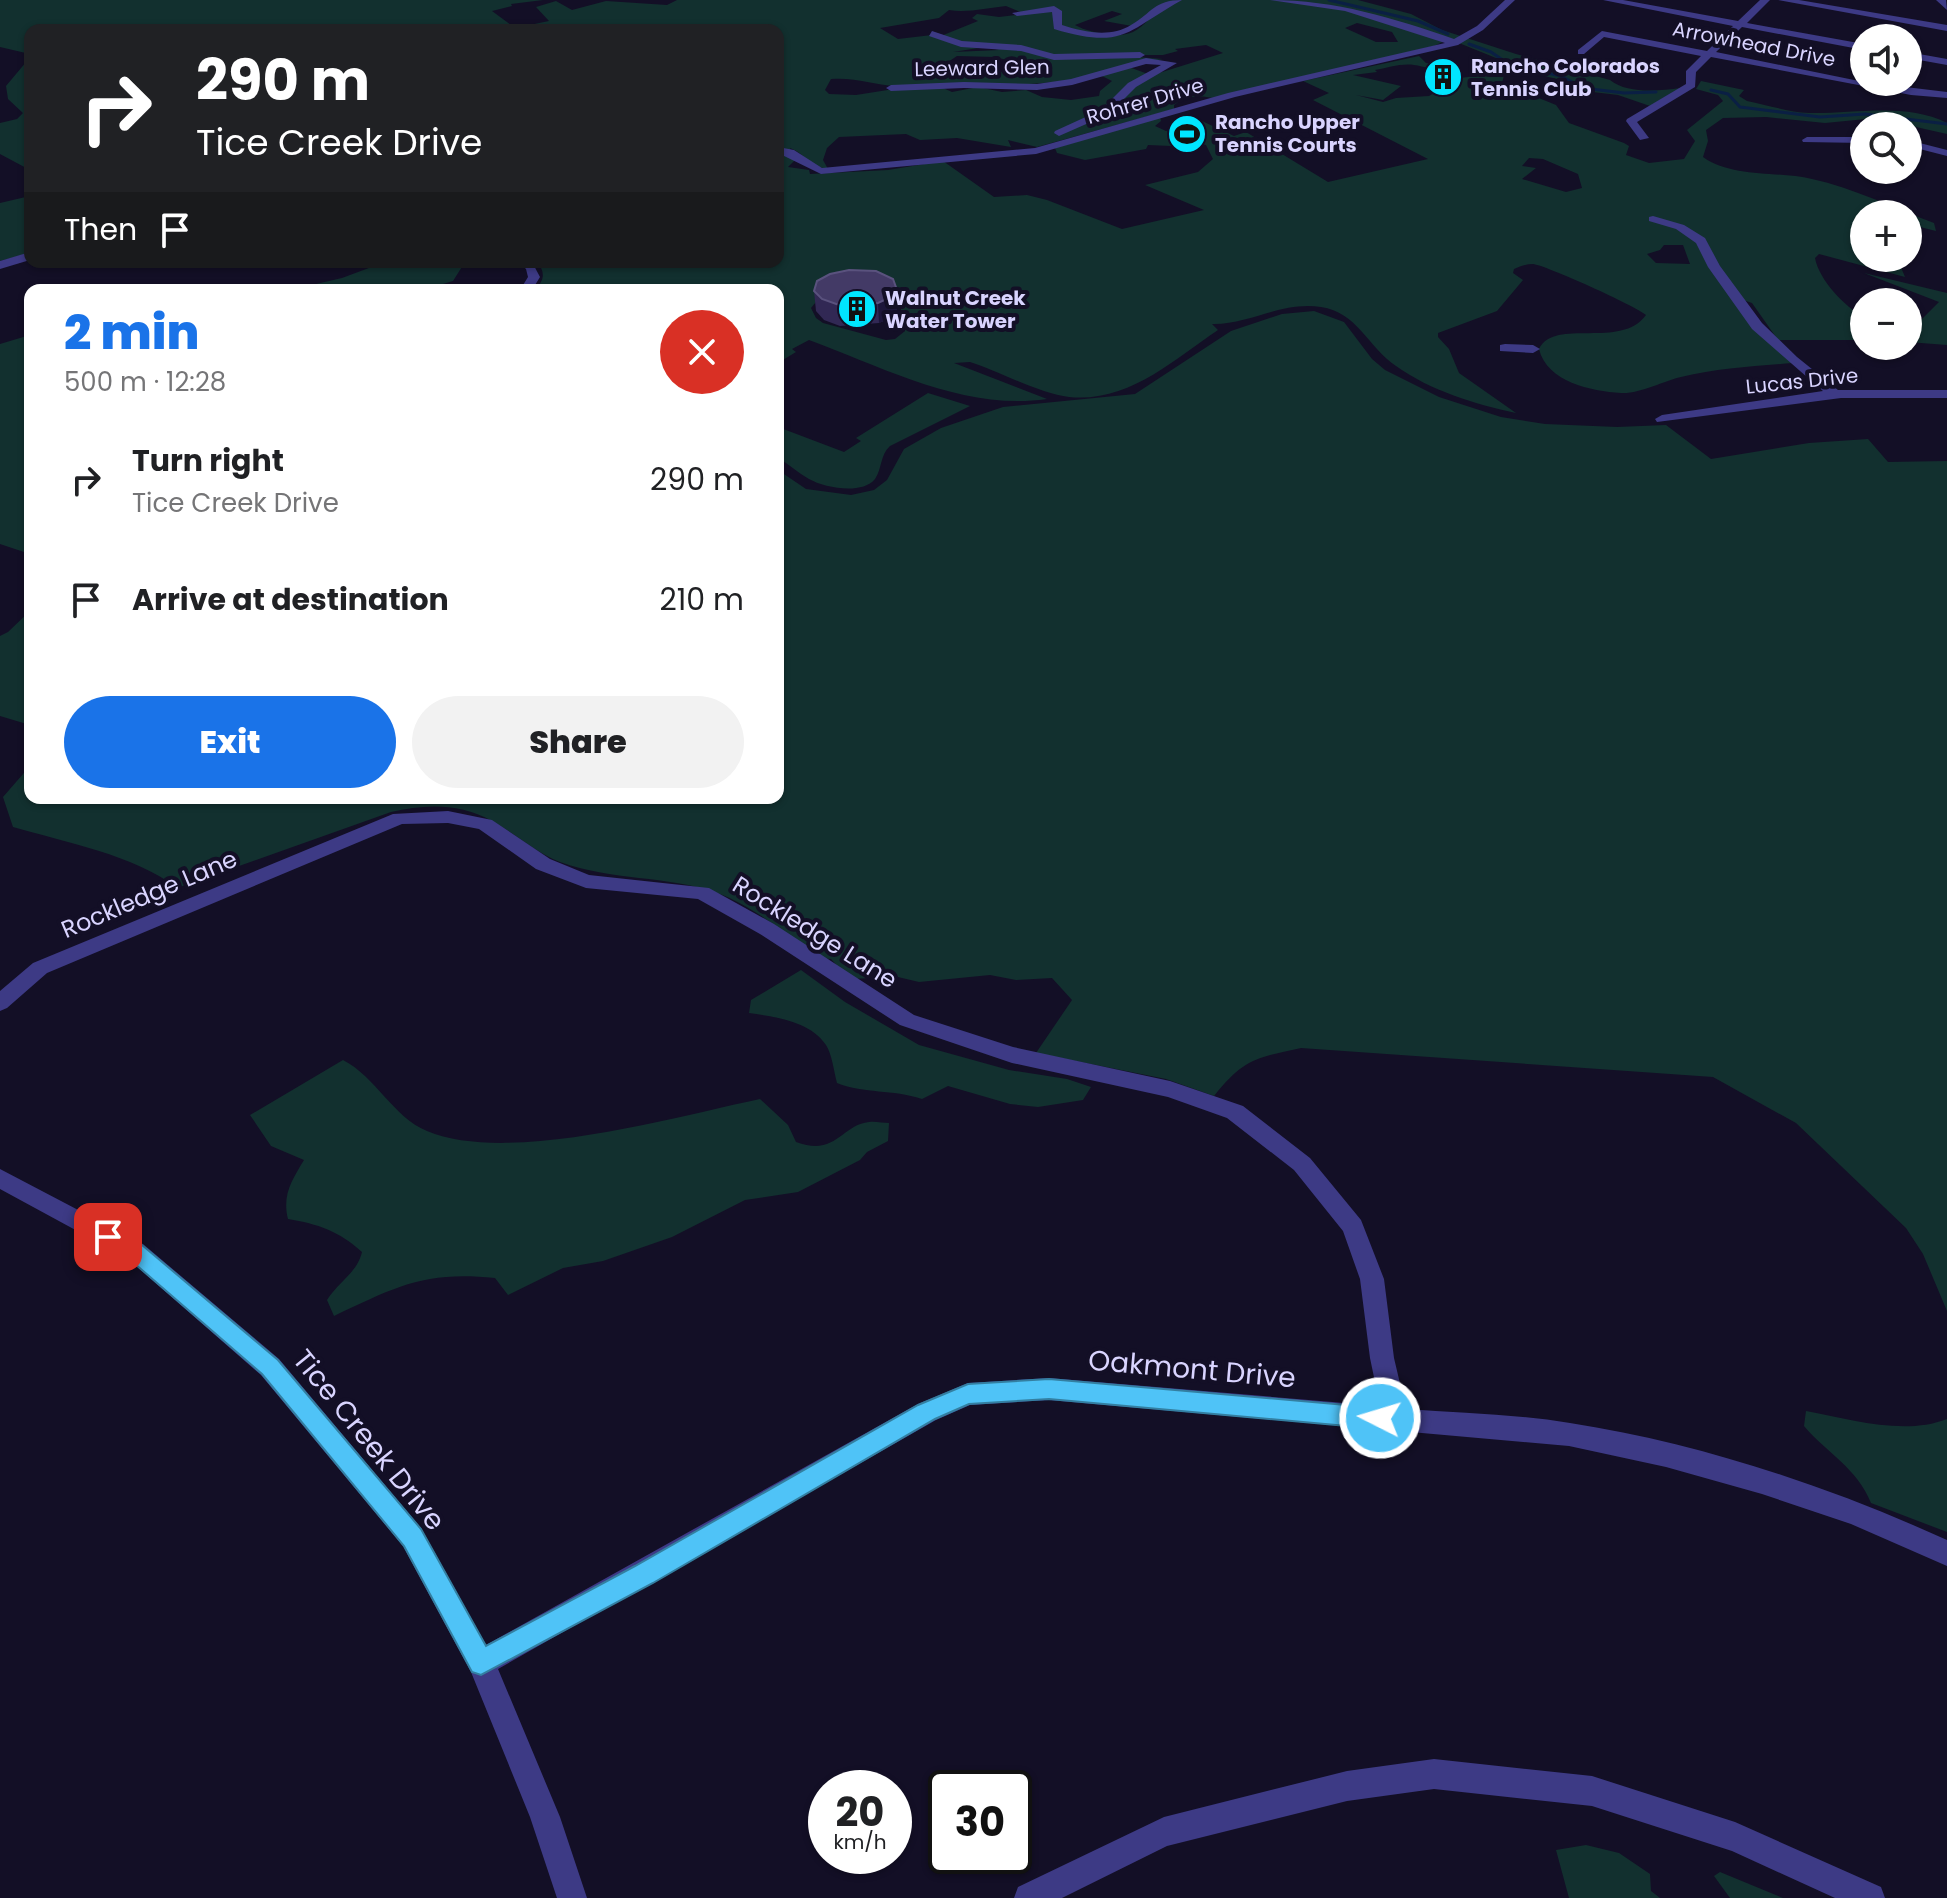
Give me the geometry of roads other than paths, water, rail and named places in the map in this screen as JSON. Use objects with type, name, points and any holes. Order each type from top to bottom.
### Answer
[{"type":"street","points":[[1017,13],[1054,9],[1057,11],[1057,27],[1081,34],[1111,34],[1136,28],[1155,7],[1177,0]]},
{"type":"street","points":[[1275,0],[1314,1],[1360,10],[1455,43]]},
{"type":"street","name":"Rohrer Drive","points":[[784,151],[791,152],[808,168],[821,171],[1036,151],[1232,95],[1455,43],[1480,28],[1510,0]]},
{"type":"street","points":[[1608,0],[1850,44]]},
{"type":"street","points":[[1644,138],[1631,121],[1691,85],[1691,71],[1765,0]]},
{"type":"street","points":[[1783,0],[1947,28]]},
{"type":"street","points":[[1941,0],[1947,7]]},
{"type":"street","points":[[932,34],[961,44],[1021,48],[1054,57],[1154,56],[1172,63],[1132,85],[1105,112],[1024,146],[1036,151]]},
{"type":"street","name":"Arrowhead Drive","points":[[1581,52],[1602,34],[1710,53],[1806,77],[1947,95]]},
{"type":"street","points":[[1922,58],[1947,62]]},
{"type":"street","name":"Leeward Glen","points":[[891,88],[964,85],[1037,87],[1072,82],[1146,61],[1169,61]]},
{"type":"street","points":[[1807,140],[1850,140]]},
{"type":"street","points":[[1922,147],[1947,153]]},
{"type":"street","points":[[1653,219],[1680,227],[1701,241],[1714,267],[1757,326],[1792,360],[1836,395]]},
{"type":"street","points":[[0,265],[24,258]]},
{"type":"street","points":[[1505,348],[1533,349]]},
{"type":"street","name":"Lucas Drive","points":[[1662,419],[1836,395],[1893,392],[1947,394]]},
{"type":"street","name":"Rockledge Lane","points":[[0,1003],[40,968],[400,818],[448,817],[485,824],[543,864],[586,881],[702,893],[767,929],[907,1020],[1012,1055],[1170,1089],[1235,1112],[1302,1164],[1353,1227],[1372,1279],[1382,1358],[1396,1420]]},
{"type":"street","name":"Tice Creek Drive","points":[[0,1178],[135,1251],[270,1367],[412,1537],[481,1663],[545,1817],[572,1898]]},
{"type":"street","name":"Oakmont Drive","points":[[481,1663],[927,1412],[968,1394],[1049,1389],[1569,1434],[1651,1450],[1805,1495],[1947,1553]]},
{"type":"street","points":[[1029,1898],[1164,1832],[1347,1786],[1434,1774],[1592,1791],[1735,1837],[1870,1898]]},
{"type":"waterway","points":[[1329,0],[1418,21],[1448,34]]},
{"type":"waterway","points":[[1469,44],[1491,52],[1510,65],[1561,76],[1583,88],[1624,93],[1656,92]]},
{"type":"waterway","points":[[1711,90],[1728,94],[1740,107],[1820,117],[1865,114],[1947,124]]},
{"type":"place","name":"Rancho Colorados Tennis Club","points":[[1443,77]]},
{"type":"place","name":"Rancho Upper Tennis Courts","points":[[1187,134]]},
{"type":"place","name":"Walnut Creek Water Tower","points":[[857,309]]}]
